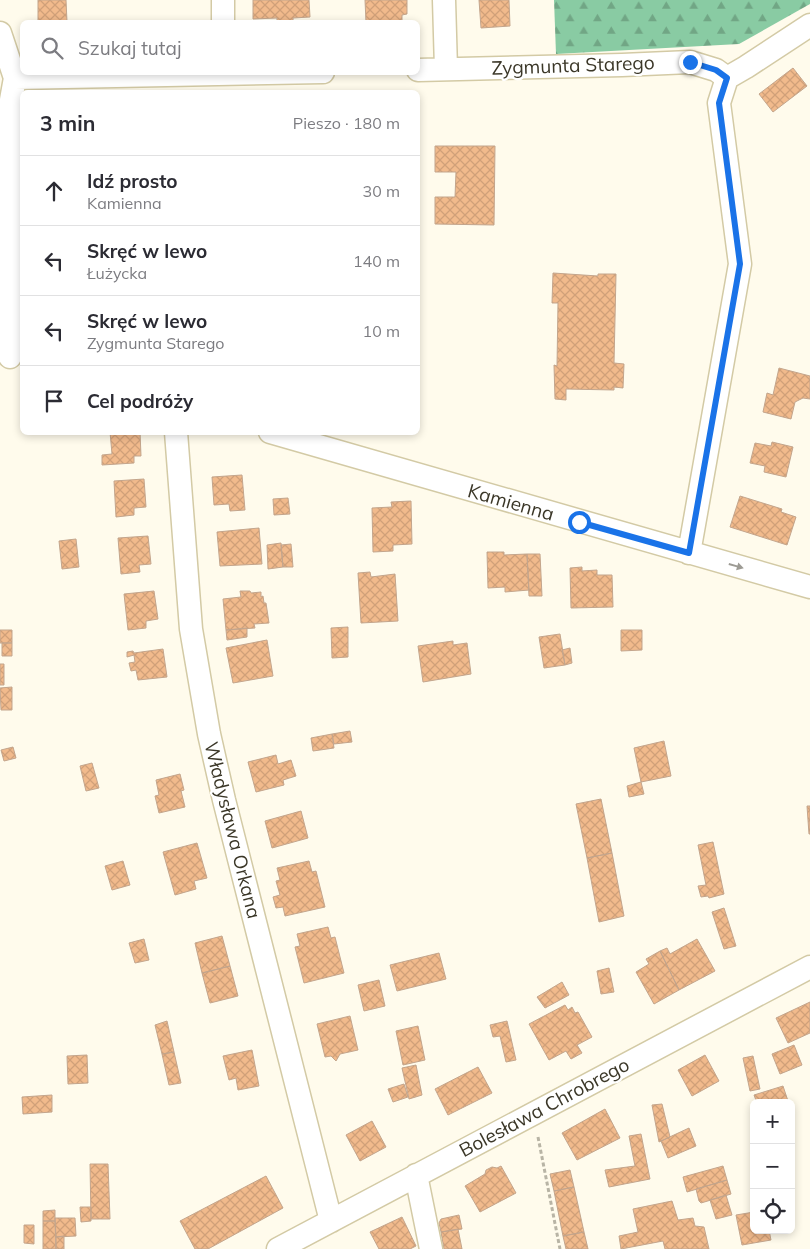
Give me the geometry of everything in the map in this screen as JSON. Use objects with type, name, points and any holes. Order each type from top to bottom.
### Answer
[{"type":"street","points":[[223,0],[223,20]]},
{"type":"street","points":[[444,0],[446,69]]},
{"type":"street","points":[[689,553],[740,264],[719,103],[727,78],[810,25]]},
{"type":"street","points":[[0,33],[15,78],[11,100],[11,357]]},
{"type":"street","name":"Zygmunta Starego","points":[[420,70],[690,62],[716,70],[727,78]]},
{"type":"street","points":[[15,78],[172,75]]},
{"type":"street","name":"Władysława Orkana","points":[[176,435],[191,629],[209,734],[331,1221]]},
{"type":"street","name":"Kamienna","points":[[280,435],[810,587]]},
{"type":"street","name":"Bolesława Chrobrego","points":[[278,1249],[810,967]]},
{"type":"street","points":[[416,1175],[430,1249]]},
{"type":"path","points":[[533,1113],[560,1249]]},
{"type":"green space","points":[[554,0],[810,0],[810,4],[739,44],[556,54]]},
{"type":"building","points":[[38,0],[66,0],[67,20],[38,20]]},
{"type":"building","points":[[253,0],[309,0],[310,17],[293,18],[293,20],[277,20],[277,18],[253,19]]},
{"type":"building","points":[[365,0],[407,0],[407,14],[402,15],[402,20],[366,20]]},
{"type":"building","points":[[479,0],[509,0],[510,26],[481,28]]},
{"type":"building","points":[[793,68],[807,86],[773,112],[759,94]]},
{"type":"building","points":[[435,146],[495,146],[494,225],[435,224],[435,197],[455,197],[456,172],[435,172]]},
{"type":"building","points":[[553,273],[598,276],[598,274],[616,274],[614,363],[624,364],[623,388],[614,387],[614,390],[566,389],[566,400],[555,399],[554,365],[557,366],[558,303],[552,303]]},
{"type":"building","points":[[779,368],[810,376],[810,399],[803,398],[795,402],[791,419],[763,412],[767,393],[773,395]]},
{"type":"building","points":[[110,435],[140,435],[141,456],[134,456],[134,463],[102,465],[102,455],[112,454]]},
{"type":"building","points":[[772,442],[793,447],[786,477],[764,472],[765,466],[750,463],[755,443],[771,446]]},
{"type":"building","points":[[242,475],[245,510],[230,511],[229,504],[214,505],[212,477]]},
{"type":"building","points":[[144,479],[146,507],[134,508],[134,515],[116,517],[114,481]]},
{"type":"building","points":[[740,496],[782,509],[781,512],[796,517],[787,545],[730,527]]},
{"type":"building","points":[[288,498],[290,514],[274,515],[273,499]]},
{"type":"building","points":[[411,501],[412,544],[393,545],[393,551],[373,552],[372,508],[392,507],[391,502]]},
{"type":"building","points":[[259,528],[262,564],[220,566],[217,532]]},
{"type":"building","points":[[148,536],[151,564],[139,565],[140,572],[121,574],[118,538]]},
{"type":"building","points":[[76,539],[79,567],[62,569],[59,541]]},
{"type":"building","points":[[281,543],[283,567],[268,569],[267,545]]},
{"type":"building","points":[[291,544],[293,567],[283,567],[281,545]]},
{"type":"building","points":[[487,552],[504,552],[504,555],[527,554],[529,590],[505,592],[505,587],[488,588]]},
{"type":"building","points":[[527,554],[540,554],[542,596],[529,596]]},
{"type":"building","points":[[582,567],[582,571],[597,570],[597,575],[612,575],[613,607],[571,608],[570,568]]},
{"type":"building","points":[[370,572],[371,577],[395,574],[398,621],[361,623],[358,573]]},
{"type":"building","points":[[154,591],[158,619],[146,621],[146,628],[128,630],[124,594]]},
{"type":"building","points":[[240,591],[261,592],[261,597],[263,596],[264,603],[266,603],[269,623],[254,624],[255,628],[226,630],[223,599],[241,597]]},
{"type":"building","points":[[348,627],[348,657],[332,658],[331,628]]},
{"type":"building","points":[[247,628],[247,637],[227,640],[226,630]]},
{"type":"building","points":[[0,630],[12,630],[12,643],[0,643]]},
{"type":"building","points":[[621,630],[642,630],[642,650],[621,651]]},
{"type":"building","points":[[560,634],[565,665],[544,668],[539,637]]},
{"type":"building","points":[[267,640],[273,676],[233,683],[226,648]]},
{"type":"building","points":[[453,641],[453,645],[467,643],[471,674],[423,682],[418,646]]},
{"type":"building","points":[[2,643],[12,643],[12,656],[2,656]]},
{"type":"building","points":[[570,648],[572,663],[565,665],[562,650]]},
{"type":"building","points":[[163,649],[167,677],[138,680],[136,670],[131,671],[129,663],[135,662],[134,655],[127,657],[127,652],[133,651],[134,653]]},
{"type":"building","points":[[0,664],[4,664],[4,685],[0,685]]},
{"type":"building","points":[[12,687],[12,710],[1,710],[0,688]]},
{"type":"building","points":[[350,731],[352,742],[334,744],[332,734]]},
{"type":"building","points":[[332,734],[334,748],[313,751],[311,738]]},
{"type":"building","points":[[664,741],[671,776],[641,782],[634,748]]},
{"type":"building","points":[[13,747],[16,758],[4,761],[1,750]]},
{"type":"building","points":[[276,755],[278,764],[291,760],[296,776],[283,780],[284,785],[256,792],[248,762]]},
{"type":"building","points":[[92,763],[99,788],[86,791],[80,766]]},
{"type":"building","points":[[180,774],[184,790],[181,791],[185,807],[159,813],[155,796],[159,795],[156,780]]},
{"type":"building","points":[[641,782],[644,794],[629,797],[627,786]]},
{"type":"building","points":[[601,799],[612,853],[587,858],[576,804]]},
{"type":"building","points":[[807,806],[810,806],[810,834],[809,834]]},
{"type":"building","points":[[301,811],[308,838],[272,848],[265,821]]},
{"type":"building","points":[[713,842],[724,894],[709,898],[708,896],[701,897],[698,886],[706,885],[698,845]]},
{"type":"building","points":[[197,843],[207,878],[194,881],[196,889],[175,895],[163,852]]},
{"type":"building","points":[[612,853],[624,916],[599,922],[587,858]]},
{"type":"building","points":[[123,861],[130,885],[112,890],[105,866]]},
{"type":"building","points":[[309,861],[312,872],[316,871],[325,907],[285,916],[283,907],[276,908],[273,897],[280,895],[276,881],[280,880],[277,868]]},
{"type":"building","points":[[724,908],[736,946],[724,949],[712,912]]},
{"type":"building","points":[[328,927],[331,938],[335,937],[344,973],[304,983],[295,947],[300,946],[297,934]]},
{"type":"building","points":[[222,936],[230,966],[202,973],[195,943]]},
{"type":"building","points":[[144,939],[149,960],[135,963],[129,943]]},
{"type":"building","points":[[697,939],[715,971],[679,990],[660,951],[667,948],[670,954]]},
{"type":"building","points":[[660,951],[679,990],[654,1004],[636,972],[649,964],[646,959]]},
{"type":"building","points":[[439,953],[446,979],[397,991],[390,965]]},
{"type":"building","points":[[230,966],[238,996],[210,1003],[202,973]]},
{"type":"building","points":[[609,968],[614,992],[601,994],[597,971]]},
{"type":"building","points":[[379,980],[385,1006],[364,1011],[358,985]]},
{"type":"building","points":[[562,982],[569,995],[545,1008],[537,997]]},
{"type":"building","points":[[810,1002],[810,1033],[788,1043],[776,1018]]},
{"type":"building","points":[[565,1005],[568,1010],[572,1007],[575,1013],[578,1012],[592,1037],[577,1045],[582,1053],[571,1059],[566,1051],[549,1060],[529,1024]]},
{"type":"building","points":[[350,1016],[358,1050],[340,1054],[336,1061],[331,1056],[325,1057],[317,1024]]},
{"type":"building","points":[[167,1021],[174,1052],[162,1054],[155,1025]]},
{"type":"building","points":[[507,1021],[516,1060],[506,1062],[500,1036],[493,1037],[490,1025]]},
{"type":"building","points":[[418,1026],[425,1060],[403,1065],[396,1031]]},
{"type":"building","points":[[794,1045],[802,1065],[780,1074],[772,1054]]},
{"type":"building","points":[[252,1050],[259,1086],[238,1090],[236,1078],[229,1080],[223,1056]]},
{"type":"building","points":[[174,1052],[181,1083],[169,1085],[162,1054]]},
{"type":"building","points":[[87,1055],[88,1083],[68,1084],[67,1056]]},
{"type":"building","points":[[705,1055],[719,1081],[692,1096],[678,1070]]},
{"type":"building","points":[[753,1056],[760,1089],[750,1091],[743,1058]]},
{"type":"building","points":[[416,1065],[422,1095],[409,1099],[402,1068]]},
{"type":"building","points":[[478,1067],[492,1093],[448,1115],[435,1089]]},
{"type":"building","points":[[404,1084],[408,1097],[393,1102],[388,1089]]},
{"type":"building","points":[[783,1086],[787,1099],[756,1099],[754,1095]]},
{"type":"building","points":[[52,1095],[52,1112],[23,1114],[22,1097]]},
{"type":"building","points":[[662,1104],[670,1137],[659,1142],[652,1105]]},
{"type":"building","points":[[605,1109],[620,1138],[577,1160],[562,1133]]},
{"type":"building","points":[[372,1121],[386,1147],[360,1161],[346,1135]]},
{"type":"building","points":[[689,1128],[696,1146],[668,1158],[661,1141]]},
{"type":"building","points":[[641,1134],[650,1179],[609,1187],[605,1170],[635,1166],[629,1136]]},
{"type":"building","points":[[90,1164],[108,1164],[110,1219],[91,1219]]},
{"type":"building","points":[[501,1166],[516,1193],[480,1212],[465,1186],[485,1174],[486,1170]]},
{"type":"building","points":[[723,1166],[727,1180],[687,1192],[683,1177]]},
{"type":"building","points":[[570,1170],[574,1187],[554,1191],[550,1174]]},
{"type":"building","points":[[266,1176],[283,1208],[208,1249],[195,1249],[180,1221]]},
{"type":"building","points":[[727,1180],[731,1194],[701,1203],[699,1201],[696,1189]]},
{"type":"building","points":[[574,1187],[584,1232],[563,1236],[554,1191]]},
{"type":"building","points":[[726,1195],[732,1215],[716,1219],[710,1200]]},
{"type":"building","points":[[672,1201],[678,1220],[693,1218],[695,1226],[704,1227],[709,1249],[665,1249],[663,1241],[621,1249],[619,1236],[638,1232],[633,1209]]},
{"type":"building","points":[[80,1207],[91,1207],[91,1221],[81,1222]]},
{"type":"building","points":[[55,1210],[55,1221],[43,1221],[43,1211]]},
{"type":"building","points":[[750,1213],[750,1234],[770,1234],[771,1240],[742,1245],[736,1215]]},
{"type":"building","points":[[459,1215],[462,1229],[441,1232],[439,1223],[441,1219]]},
{"type":"building","points":[[402,1217],[416,1246],[410,1249],[379,1249],[370,1232]]},
{"type":"building","points":[[55,1218],[75,1218],[76,1236],[56,1237]]},
{"type":"building","points":[[43,1221],[55,1221],[56,1249],[43,1249]]},
{"type":"building","points":[[24,1225],[34,1225],[34,1244],[24,1243]]},
{"type":"building","points":[[458,1229],[462,1249],[444,1249],[441,1232]]},
{"type":"building","points":[[584,1232],[588,1249],[566,1249],[563,1236]]},
{"type":"building","points":[[64,1236],[64,1249],[56,1249],[56,1237]]},
{"type":"route","points":[[579,522],[689,553],[740,264],[719,103],[727,78],[716,70],[690,62]]}]
